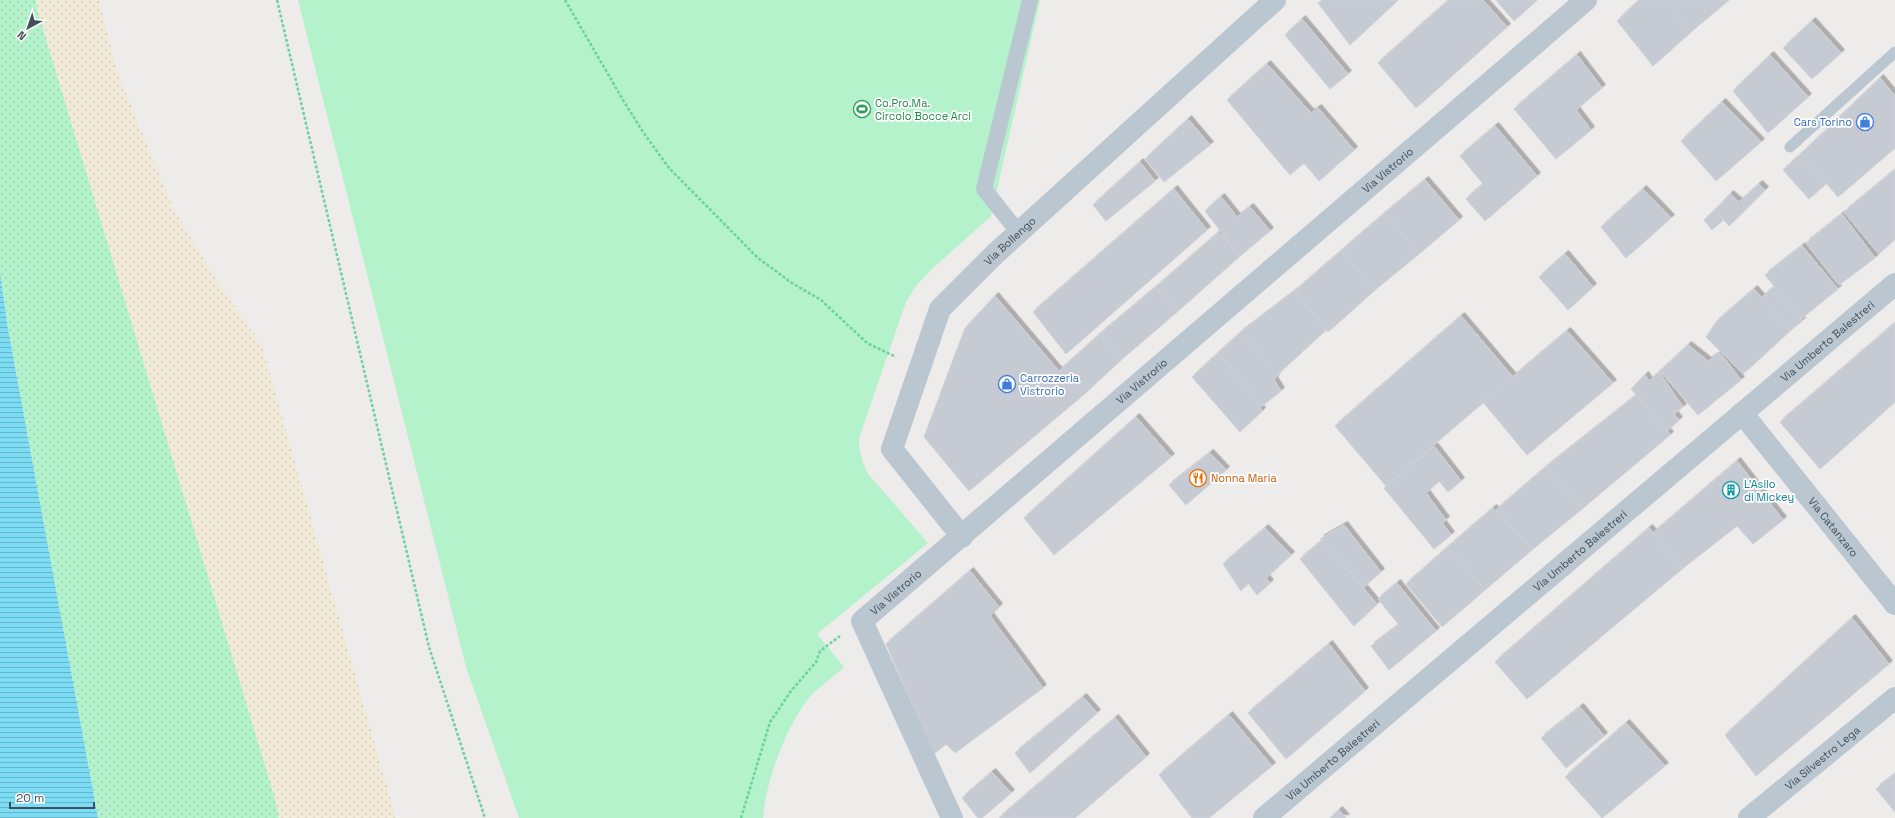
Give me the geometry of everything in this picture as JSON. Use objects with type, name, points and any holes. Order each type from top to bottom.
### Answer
[{"type":"street","points":[[1019,233],[984,189],[1030,0]]},
{"type":"street","name":"Via Bollengo","points":[[962,537],[892,450],[940,309],[1019,233],[1275,0]]},
{"type":"street","name":"Via Vistrorio","points":[[952,818],[862,621],[962,537],[1586,0]]},
{"type":"street","name":"Via Umberto Balestreri","points":[[1264,818],[1895,284]]},
{"type":"street","name":"Via Catanzaro","points":[[1742,413],[1895,604]]},
{"type":"street","name":"Via Silvestro Lega","points":[[1749,818],[1895,698]]},
{"type":"lane","points":[[1790,148],[1895,52]]},
{"type":"path","points":[[277,0],[429,647],[484,818]]},
{"type":"path","points":[[565,0],[627,106],[669,168],[758,258],[792,283],[821,300],[867,343],[894,357],[921,366]]},
{"type":"path","points":[[740,818],[770,722],[791,691],[816,662],[820,651],[862,621]]},
{"type":"green space","points":[[0,0],[36,0],[38,12],[275,798],[279,818],[98,818],[8,329],[0,273]]},
{"type":"green space","points":[[298,0],[1040,0],[991,216],[932,269],[916,286],[906,302],[859,438],[861,457],[869,475],[928,543],[817,634],[844,667],[808,698],[790,728],[772,773],[763,818],[519,818],[466,667]]},
{"type":"sand","points":[[36,0],[99,0],[117,71],[173,208],[215,278],[262,346],[396,818],[279,818],[275,798],[38,12]]},
{"type":"water","points":[[0,273],[8,329],[98,818],[0,818]]},
{"type":"building","points":[[1322,0],[1398,0],[1350,45],[1318,3]]},
{"type":"building","points":[[1449,0],[1483,0],[1507,27],[1416,108],[1378,63]]},
{"type":"building","points":[[1496,0],[1537,0],[1514,21]]},
{"type":"building","points":[[1639,0],[1665,0],[1691,32],[1653,66],[1617,21]]},
{"type":"building","points":[[1665,0],[1729,0],[1691,32]]},
{"type":"building","points":[[1302,19],[1348,74],[1330,89],[1285,35]]},
{"type":"building","points":[[1812,21],[1841,53],[1812,79],[1783,48]]},
{"type":"building","points":[[1577,55],[1602,88],[1576,110],[1591,130],[1556,159],[1514,109]]},
{"type":"building","points":[[1770,55],[1808,97],[1768,133],[1733,91]]},
{"type":"building","points":[[1267,64],[1311,113],[1318,108],[1354,150],[1319,181],[1304,163],[1290,175],[1227,100]]},
{"type":"building","name":"Cars Torino","points":[[1880,78],[1895,96],[1895,148],[1838,197],[1801,154]]},
{"type":"building","points":[[1722,102],[1761,142],[1716,181],[1681,141]]},
{"type":"building","points":[[1188,119],[1210,145],[1164,182],[1145,159]]},
{"type":"building","points":[[1495,126],[1537,176],[1485,221],[1466,199],[1483,184],[1460,156]]},
{"type":"building","points":[[1801,154],[1827,183],[1809,199],[1783,170]]},
{"type":"building","points":[[1140,162],[1155,181],[1106,221],[1093,205]]},
{"type":"building","points":[[1895,170],[1895,239],[1879,254],[1844,212]]},
{"type":"building","points":[[1425,180],[1459,220],[1419,254],[1385,213]]},
{"type":"building","points":[[1759,184],[1765,190],[1729,226],[1715,210],[1730,194],[1739,202]]},
{"type":"building","points":[[1174,189],[1207,230],[1066,354],[1033,312]]},
{"type":"building","points":[[1643,189],[1671,218],[1626,258],[1601,227]]},
{"type":"building","points":[[1221,197],[1237,217],[1250,207],[1270,231],[1240,256],[1205,211]]},
{"type":"building","points":[[1715,210],[1723,220],[1712,230],[1704,220]]},
{"type":"building","points":[[1385,213],[1419,254],[1375,290],[1341,251]]},
{"type":"building","points":[[1842,214],[1875,258],[1839,285],[1806,243]]},
{"type":"building","points":[[1219,232],[1240,256],[1177,312],[1156,287]]},
{"type":"building","points":[[1802,246],[1838,289],[1801,319],[1765,275]]},
{"type":"building","points":[[1341,251],[1375,290],[1328,332],[1295,291]]},
{"type":"building","points":[[1565,254],[1593,287],[1568,310],[1539,277]]},
{"type":"building","points":[[1775,286],[1802,321],[1790,331],[1761,298]]},
{"type":"building","points":[[1156,287],[1177,312],[1121,360],[1100,334]]},
{"type":"building","points":[[1754,289],[1790,331],[1743,374],[1706,337],[1716,322]]},
{"type":"building","points":[[1295,291],[1326,330],[1278,374],[1240,333]]},
{"type":"building","name":"Carrozzeria Vistrorio","points":[[995,296],[1081,397],[969,491],[924,437],[965,328]]},
{"type":"building","points":[[1461,316],[1513,377],[1386,486],[1335,426]]},
{"type":"building","points":[[1895,323],[1895,402],[1820,469],[1780,422]]},
{"type":"building","points":[[1567,331],[1613,383],[1527,455],[1483,402]]},
{"type":"building","points":[[1240,333],[1278,374],[1274,380],[1281,391],[1262,406],[1218,353]]},
{"type":"building","points":[[1100,334],[1121,360],[1081,397],[1059,371]]},
{"type":"building","points":[[1688,345],[1708,361],[1720,353],[1741,380],[1698,415],[1660,371]]},
{"type":"building","points":[[1218,353],[1262,406],[1260,408],[1262,411],[1240,432],[1192,377]]},
{"type":"building","points":[[1659,372],[1683,407],[1674,414],[1679,420],[1667,431],[1631,389],[1645,375],[1649,381]]},
{"type":"building","points":[[1637,395],[1670,435],[1582,509],[1546,467]]},
{"type":"building","points":[[1136,417],[1171,457],[1054,555],[1024,518]]},
{"type":"building","points":[[1434,446],[1461,481],[1448,492],[1439,481],[1426,493],[1446,520],[1442,523],[1451,535],[1434,549],[1384,488]]},
{"type":"building","name":"Nonna Maria","points":[[1210,453],[1226,470],[1186,505],[1169,485]]},
{"type":"building","name":"L'Asilo di Mickey","points":[[1737,461],[1783,520],[1753,544],[1737,526],[1682,569],[1653,533]]},
{"type":"building","points":[[1546,467],[1582,509],[1533,549],[1496,510]]},
{"type":"building","points":[[1493,508],[1533,549],[1485,590],[1448,547]]},
{"type":"building","points":[[1344,525],[1381,572],[1364,587],[1323,540],[1320,539]]},
{"type":"building","points":[[1265,528],[1291,555],[1266,578],[1270,583],[1257,595],[1248,583],[1241,591],[1223,564]]},
{"type":"building","points":[[1649,528],[1682,569],[1527,699],[1495,662]]},
{"type":"building","points":[[1323,540],[1377,604],[1354,626],[1300,559]]},
{"type":"building","points":[[1448,547],[1485,590],[1442,627],[1406,584]]},
{"type":"building","points":[[970,571],[999,607],[990,616],[1043,688],[955,753],[946,744],[934,754],[886,644]]},
{"type":"building","points":[[1397,583],[1436,631],[1389,670],[1371,646],[1399,625],[1378,599]]},
{"type":"building","points":[[1852,618],[1889,664],[1756,776],[1725,735]]},
{"type":"building","points":[[1329,644],[1365,691],[1286,759],[1248,713]]},
{"type":"building","points":[[1083,697],[1097,713],[1030,773],[1015,753]]},
{"type":"building","points":[[1580,707],[1604,736],[1566,768],[1541,738]]},
{"type":"building","points":[[1229,715],[1272,766],[1209,818],[1192,818],[1159,775]]},
{"type":"building","points":[[1115,718],[1146,757],[1075,818],[999,818]]},
{"type":"building","points":[[1626,723],[1665,766],[1602,818],[1565,777]]},
{"type":"building","points":[[992,772],[1011,793],[982,818],[978,818],[962,798]]},
{"type":"building","points":[[1895,774],[1895,812],[1876,789]]},
{"type":"building","points":[[1339,810],[1346,818],[1330,818]]},
{"type":"place","name":"Co.Pro.Ma. Circolo Bocce Arci","points":[[862,109]]},
{"type":"place","name":"Cars Torino","points":[[1865,122]]},
{"type":"place","name":"Carrozzeria Vistrorio","points":[[1007,384]]},
{"type":"place","name":"Nonna Maria","points":[[1198,478]]},
{"type":"place","name":"L'Asilo di Mickey","points":[[1731,490]]}]
